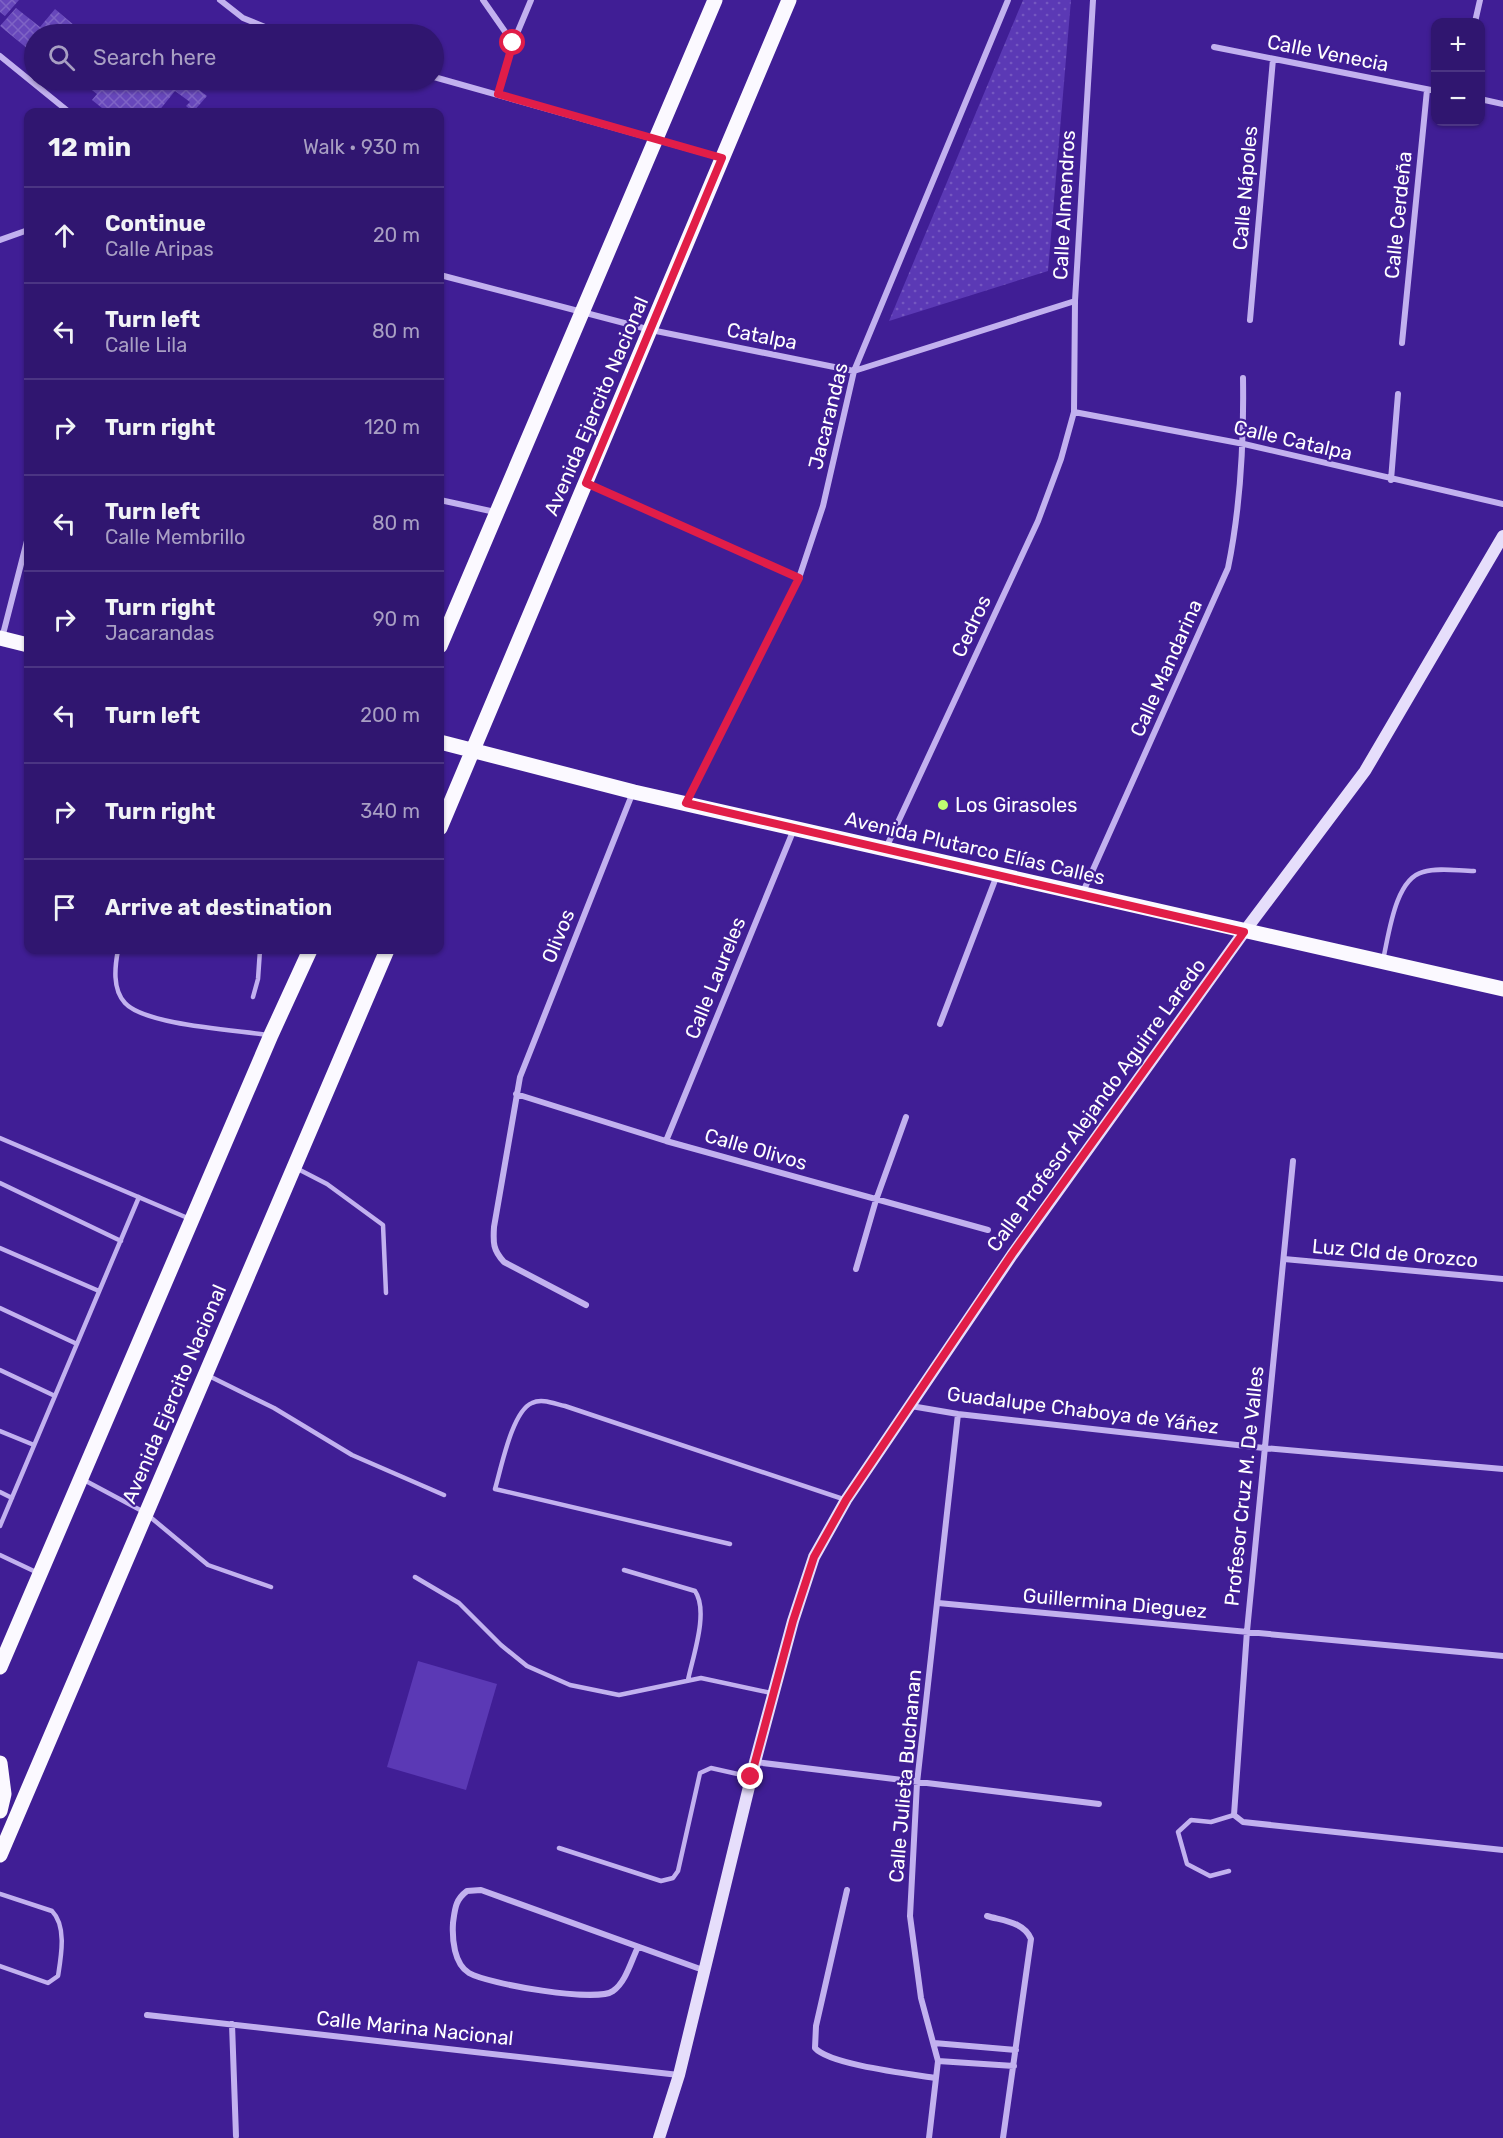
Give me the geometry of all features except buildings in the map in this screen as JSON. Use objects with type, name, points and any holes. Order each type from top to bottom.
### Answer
[{"type":"main road","points":[[444,636],[715,0]]},
{"type":"main road","name":"Avenida Ejercito Nacional","points":[[444,819],[789,0]]},
{"type":"main road","points":[[1,638],[24,644]]},
{"type":"main road","name":"Avenida Plutarco Elías Calles","points":[[444,743],[634,792],[1503,989]]},
{"type":"main road","points":[[0,1667],[271,1035],[308,954]]},
{"type":"main road","name":"Avenida Ejercito Nacional","points":[[0,1855],[385,954]]},
{"type":"main road","points":[[0,1763],[4,1794],[0,1811]]},
{"type":"street","points":[[220,0],[243,18],[258,24]]},
{"type":"street","points":[[483,0],[513,43]]},
{"type":"street","points":[[498,94],[513,43],[531,0]]},
{"type":"street","name":"Jacarandas","points":[[686,803],[799,578],[823,506],[854,371],[1008,0]]},
{"type":"street","name":"Calle Almendros","points":[[1074,412],[1075,301],[1093,0]]},
{"type":"street","points":[[1476,18],[1480,0]]},
{"type":"street","name":"Calle Venecia","points":[[1214,47],[1431,90]]},
{"type":"street","points":[[0,56],[24,75]]},
{"type":"street","name":"Calle Nápoles","points":[[1250,320],[1273,59]]},
{"type":"street","points":[[444,80],[658,138],[722,158]]},
{"type":"street","points":[[42,90],[64,108]]},
{"type":"street","name":"Calle Cerdeña","points":[[1402,343],[1427,90]]},
{"type":"street","points":[[1485,100],[1503,104]]},
{"type":"street","points":[[0,240],[24,231]]},
{"type":"street","name":"Catalpa","points":[[444,276],[651,330],[854,371],[1075,301]]},
{"type":"street","name":"Calle Mandarina","points":[[1082,895],[1228,568],[1236,529],[1244,444],[1244,378]]},
{"type":"street","points":[[1391,480],[1398,394]]},
{"type":"street","name":"Calle Catalpa","points":[[1074,412],[1244,444],[1391,480],[1503,504]]},
{"type":"street","name":"Cedros","points":[[885,849],[1038,521],[1061,459],[1074,412]]},
{"type":"street","points":[[586,483],[799,578]]},
{"type":"street","points":[[444,501],[495,512]]},
{"type":"street","name":"Calle Profesor Alejando Aguirre Laredo","points":[[659,2138],[679,2075],[755,1762],[814,1557],[846,1500],[1012,1254],[1244,932],[1365,771],[1503,536]]},
{"type":"street","points":[[1,638],[24,552]]},
{"type":"street","name":"Olivos","points":[[586,1305],[504,1262],[495,1253],[492,1244],[516,1094],[634,792]]},
{"type":"street","name":"Calle Laureles","points":[[666,1141],[794,828]]},
{"type":"street","points":[[940,1024],[997,875]]},
{"type":"street","name":"Calle Olivos","points":[[516,1094],[666,1141],[988,1230]]},
{"type":"street","points":[[856,1269],[876,1200],[906,1117]]},
{"type":"street","name":"Profesor Cruz M. De Valles","points":[[1234,1815],[1247,1631],[1293,1161]]},
{"type":"street","name":"Luz CId de Orozco","points":[[1284,1259],[1503,1280]]},
{"type":"street","name":"Guadalupe Chaboya de Yáñez","points":[[911,1406],[958,1414],[1264,1448],[1503,1469]]},
{"type":"street","name":"Calle Julieta Buchanan","points":[[929,2138],[938,2061],[921,1998],[910,1916],[917,1783],[958,1414]]},
{"type":"street","name":"Guillermina Dieguez","points":[[938,1603],[1503,1656]]},
{"type":"street","points":[[755,1762],[1098,1804]]},
{"type":"street","points":[[1234,1815],[1243,1822],[1503,1850]]},
{"type":"street","points":[[638,1947],[621,1983],[612,1992],[597,1996],[535,1990],[468,1973],[457,1959],[453,1928],[455,1903],[467,1891],[482,1890],[703,1970]]},
{"type":"street","points":[[847,1890],[816,2025],[815,2048],[822,2055],[840,2060],[936,2078]]},
{"type":"street","points":[[987,1916],[1021,1926],[1031,1939],[1004,2138]]},
{"type":"street","name":"Calle Marina Nacional","points":[[147,2015],[679,2075]]},
{"type":"street","points":[[232,2024],[236,2136]]},
{"type":"street","points":[[934,2043],[1016,2050]]},
{"type":"street","points":[[938,2061],[1014,2066]]},
{"type":"lane","points":[[1382,963],[1402,887],[1412,876],[1433,870],[1474,871]]},
{"type":"lane","points":[[117,954],[115,966],[117,987],[124,1002],[142,1016],[271,1035]]},
{"type":"lane","points":[[253,997],[258,979],[260,954]]},
{"type":"lane","points":[[0,1138],[192,1220]]},
{"type":"lane","points":[[294,1167],[327,1184],[383,1225],[386,1293]]},
{"type":"lane","points":[[0,1183],[121,1241]]},
{"type":"lane","points":[[0,1526],[139,1197]]},
{"type":"lane","points":[[0,1248],[99,1291]]},
{"type":"lane","points":[[0,1308],[77,1344]]},
{"type":"lane","points":[[0,1370],[55,1396]]},
{"type":"lane","points":[[205,1374],[274,1408],[352,1455],[444,1495]]},
{"type":"lane","points":[[730,1544],[495,1489],[515,1425],[524,1408],[533,1402],[542,1401],[565,1406],[846,1500]]},
{"type":"lane","points":[[0,1431],[34,1445]]},
{"type":"lane","points":[[81,1479],[145,1513],[208,1566],[271,1587]]},
{"type":"lane","points":[[0,1492],[12,1498]]},
{"type":"lane","points":[[0,1555],[40,1574]]},
{"type":"lane","points":[[624,1570],[695,1590],[700,1598],[700,1617],[688,1680]]},
{"type":"lane","points":[[415,1576],[459,1603],[501,1645],[527,1666],[570,1686],[619,1695],[701,1678],[774,1693]]},
{"type":"lane","points":[[560,1848],[661,1881],[673,1878],[678,1871],[700,1773],[711,1768],[751,1777]]},
{"type":"lane","points":[[1229,1871],[1210,1876],[1187,1864],[1178,1832],[1191,1820],[1211,1822],[1234,1815]]},
{"type":"lane","points":[[0,1894],[52,1911],[58,1917],[60,1927],[58,1976],[52,1982],[48,1983],[0,1966]]},
{"type":"shaded area","points":[[1023,0],[1071,0],[1048,271],[889,321]]},
{"type":"shaded area","points":[[418,1661],[497,1684],[466,1790],[387,1767]]},
{"type":"place","name":"Los Girasoles","points":[[943,805]]},
{"type":"route","points":[[513,43],[498,94],[722,158],[586,483],[799,578],[686,803],[1244,932],[1012,1254],[846,1500],[814,1557],[793,1621],[751,1777]]}]
